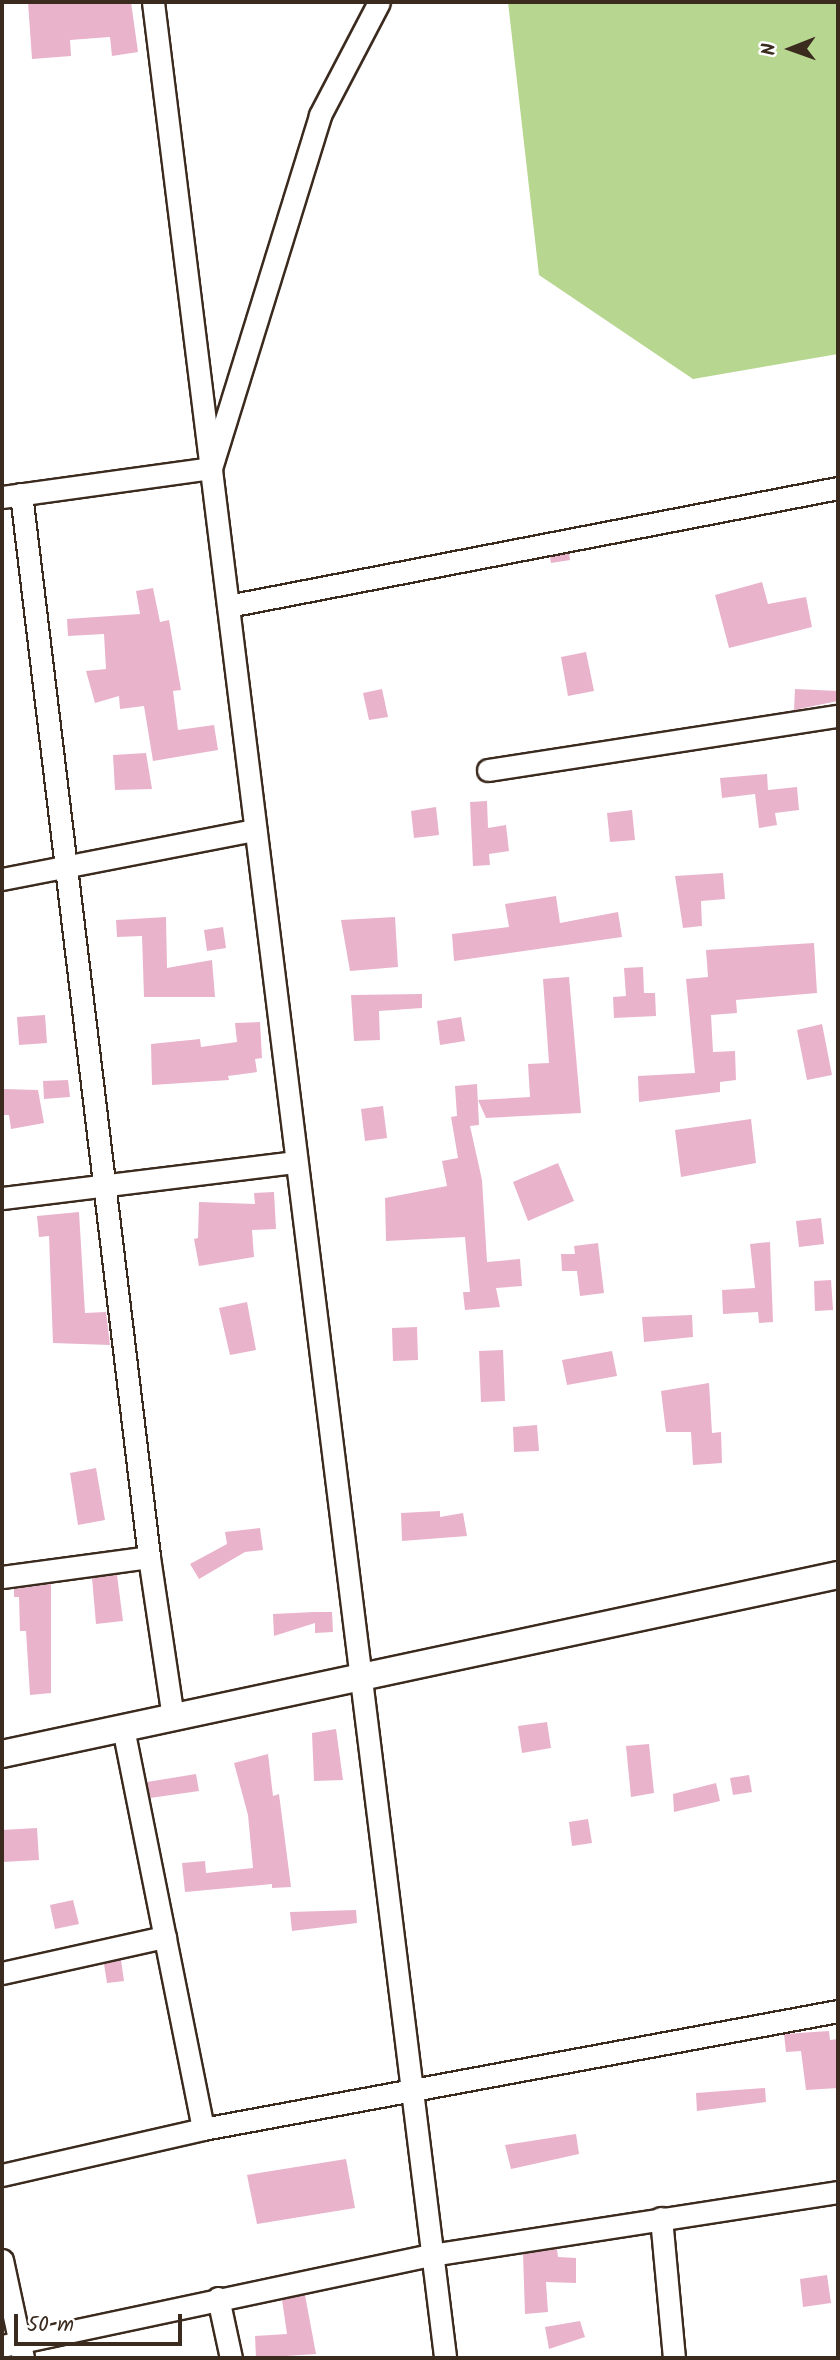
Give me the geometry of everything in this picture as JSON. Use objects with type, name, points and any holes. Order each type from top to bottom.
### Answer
[{"type":"street","points":[[153,2],[445,2358]]},
{"type":"street","points":[[211,468],[320,115],[374,6]]},
{"type":"street","points":[[173,1717],[149,1557],[107,1185],[67,866],[11,495],[211,468]]},
{"type":"street","points":[[228,606],[838,488]]},
{"type":"street","points":[[488,770],[838,716]]},
{"type":"street","points":[[2,879],[256,830]]},
{"type":"street","points":[[2,1198],[296,1162]]},
{"type":"street","points":[[2,1577],[149,1557]]},
{"type":"street","points":[[2,1753],[361,1681],[838,1576]]},
{"type":"street","points":[[123,1728],[203,2129]]},
{"type":"street","points":[[2,1972],[165,1937]]},
{"type":"street","points":[[2,2175],[203,2129],[838,2011]]},
{"type":"street","points":[[2,2260],[15,2349],[218,2298],[431,2255],[838,2192]]},
{"type":"street","points":[[661,2218],[674,2358]]},
{"type":"street","points":[[218,2298],[231,2358]]},
{"type":"green space","points":[[508,2],[838,2],[838,354],[693,379],[539,275]]},
{"type":"building","points":[[28,2],[131,2],[138,52],[112,56],[110,37],[70,40],[71,56],[32,59]]},
{"type":"building","points":[[569,553],[570,560],[551,563],[550,557]]},
{"type":"building","points":[[762,582],[768,604],[806,597],[812,627],[729,648],[715,595]]},
{"type":"building","points":[[153,588],[160,622],[169,620],[181,690],[173,691],[178,730],[214,725],[218,750],[153,761],[144,706],[120,709],[119,696],[95,703],[86,671],[106,669],[104,634],[68,636],[67,619],[140,614],[136,591]]},
{"type":"building","points":[[586,652],[594,691],[568,696],[561,657]]},
{"type":"building","points":[[382,689],[388,717],[369,720],[363,693]]},
{"type":"building","points":[[795,689],[838,691],[838,701],[794,710]]},
{"type":"building","points":[[146,753],[152,789],[115,790],[113,755]]},
{"type":"building","points":[[767,774],[768,790],[797,787],[799,810],[775,813],[777,825],[759,828],[755,794],[722,798],[720,778]]},
{"type":"building","points":[[487,801],[488,828],[506,825],[509,851],[489,854],[490,865],[473,866],[470,802]]},
{"type":"building","points":[[436,807],[439,835],[414,838],[411,811]]},
{"type":"building","points":[[632,810],[635,840],[610,842],[607,813]]},
{"type":"building","points":[[723,873],[725,899],[701,901],[702,926],[683,928],[675,876]]},
{"type":"building","points":[[556,896],[560,923],[618,912],[622,937],[454,961],[452,934],[509,927],[505,904]]},
{"type":"building","points":[[166,917],[167,968],[212,960],[215,997],[144,997],[142,936],[117,937],[116,920]]},
{"type":"building","points":[[395,917],[398,967],[350,971],[341,920]]},
{"type":"building","points":[[223,927],[226,948],[207,951],[204,930]]},
{"type":"building","points":[[814,943],[817,993],[736,1000],[737,1013],[711,1015],[713,1052],[735,1051],[736,1080],[720,1082],[720,1092],[639,1102],[638,1076],[695,1073],[686,979],[708,977],[706,950]]},
{"type":"building","points":[[643,967],[644,993],[655,993],[656,1016],[614,1018],[613,997],[626,996],[624,968]]},
{"type":"building","points":[[569,977],[581,1113],[486,1118],[478,1100],[530,1097],[528,1064],[549,1063],[543,979]]},
{"type":"building","points":[[422,994],[422,1008],[379,1011],[380,1040],[354,1041],[351,995]]},
{"type":"building","points":[[45,1015],[47,1043],[19,1045],[17,1017]]},
{"type":"building","points":[[461,1017],[465,1041],[440,1045],[437,1021]]},
{"type":"building","points":[[260,1022],[262,1058],[255,1059],[257,1072],[228,1076],[229,1080],[152,1085],[151,1044],[200,1039],[201,1047],[237,1042],[235,1023]]},
{"type":"building","points":[[822,1024],[832,1075],[807,1080],[797,1030]]},
{"type":"building","points":[[68,1080],[70,1097],[44,1099],[43,1081]]},
{"type":"building","points":[[477,1084],[479,1125],[470,1126],[482,1180],[487,1262],[520,1259],[522,1286],[496,1288],[500,1307],[465,1310],[463,1292],[470,1292],[465,1237],[386,1241],[385,1198],[447,1186],[442,1161],[458,1158],[451,1117],[457,1116],[455,1086]]},
{"type":"building","points":[[2,1089],[38,1090],[44,1123],[11,1129],[9,1115],[2,1115]]},
{"type":"building","points":[[383,1106],[387,1138],[365,1141],[361,1109]]},
{"type":"building","points":[[751,1119],[756,1163],[681,1177],[675,1130]]},
{"type":"building","points":[[558,1163],[574,1201],[528,1221],[513,1182]]},
{"type":"building","points":[[274,1192],[276,1229],[252,1230],[254,1257],[199,1266],[194,1239],[198,1238],[199,1202],[255,1204],[254,1193]]},
{"type":"building","points":[[79,1212],[85,1313],[106,1312],[110,1345],[53,1343],[49,1236],[39,1237],[37,1216]]},
{"type":"building","points":[[821,1218],[824,1244],[799,1247],[796,1221]]},
{"type":"building","points":[[770,1242],[773,1322],[759,1323],[758,1312],[723,1314],[722,1290],[755,1288],[750,1244]]},
{"type":"building","points":[[598,1243],[604,1293],[580,1296],[577,1271],[562,1271],[561,1254],[575,1254],[574,1246]]},
{"type":"building","points":[[831,1280],[833,1310],[815,1311],[814,1281]]},
{"type":"building","points":[[247,1302],[256,1350],[230,1355],[219,1308]]},
{"type":"building","points":[[692,1315],[693,1337],[644,1342],[642,1317]]},
{"type":"building","points":[[417,1327],[418,1360],[393,1361],[392,1328]]},
{"type":"building","points":[[503,1350],[505,1401],[481,1402],[479,1351]]},
{"type":"building","points":[[612,1351],[617,1376],[567,1385],[562,1360]]},
{"type":"building","points":[[709,1383],[712,1433],[721,1432],[722,1463],[693,1465],[691,1432],[666,1432],[661,1391]]},
{"type":"building","points":[[537,1425],[539,1451],[514,1452],[513,1427]]},
{"type":"building","points":[[96,1468],[105,1520],[78,1525],[70,1473]]},
{"type":"building","points":[[440,1511],[440,1517],[463,1513],[467,1536],[402,1541],[401,1513]]},
{"type":"building","points":[[260,1528],[263,1550],[245,1552],[199,1579],[190,1564],[227,1544],[225,1532]]},
{"type":"building","points":[[117,1575],[123,1621],[96,1624],[92,1578]]},
{"type":"building","points":[[51,1584],[51,1693],[30,1695],[26,1631],[20,1631],[19,1597],[14,1597],[14,1589]]},
{"type":"building","points":[[332,1612],[333,1632],[315,1633],[315,1623],[274,1636],[273,1614]]},
{"type":"building","points":[[547,1722],[551,1748],[522,1753],[518,1726]]},
{"type":"building","points":[[336,1729],[343,1780],[314,1781],[312,1733]]},
{"type":"building","points":[[649,1744],[654,1793],[631,1797],[626,1746]]},
{"type":"building","points":[[268,1754],[273,1796],[279,1794],[291,1887],[272,1888],[272,1884],[185,1892],[182,1863],[205,1861],[206,1873],[253,1868],[248,1815],[234,1763]]},
{"type":"building","points":[[196,1774],[199,1791],[150,1798],[147,1782]]},
{"type":"building","points":[[749,1775],[752,1792],[733,1795],[730,1778]]},
{"type":"building","points":[[716,1783],[720,1801],[674,1812],[673,1794]]},
{"type":"building","points":[[588,1819],[592,1843],[572,1846],[569,1822]]},
{"type":"building","points":[[37,1828],[39,1860],[2,1862],[2,1830]]},
{"type":"building","points":[[73,1900],[79,1924],[55,1929],[50,1905]]},
{"type":"building","points":[[356,1910],[357,1923],[292,1931],[290,1912]]},
{"type":"building","points":[[121,1960],[124,1981],[107,1983],[104,1964]]},
{"type":"building","points":[[829,2031],[830,2040],[838,2039],[838,2088],[806,2090],[801,2051],[786,2052],[784,2034]]},
{"type":"building","points":[[765,2088],[766,2102],[697,2111],[696,2093]]},
{"type":"building","points":[[576,2134],[579,2154],[511,2169],[505,2145]]},
{"type":"building","points":[[346,2159],[355,2208],[257,2224],[247,2175]]},
{"type":"building","points":[[557,2249],[558,2257],[576,2258],[576,2283],[546,2282],[548,2312],[525,2314],[523,2254]]},
{"type":"building","points":[[827,2275],[831,2303],[803,2307],[800,2279]]},
{"type":"building","points":[[305,2295],[316,2354],[256,2358],[255,2336],[287,2334],[282,2300]]},
{"type":"building","points":[[580,2321],[585,2337],[549,2349],[545,2327]]}]
